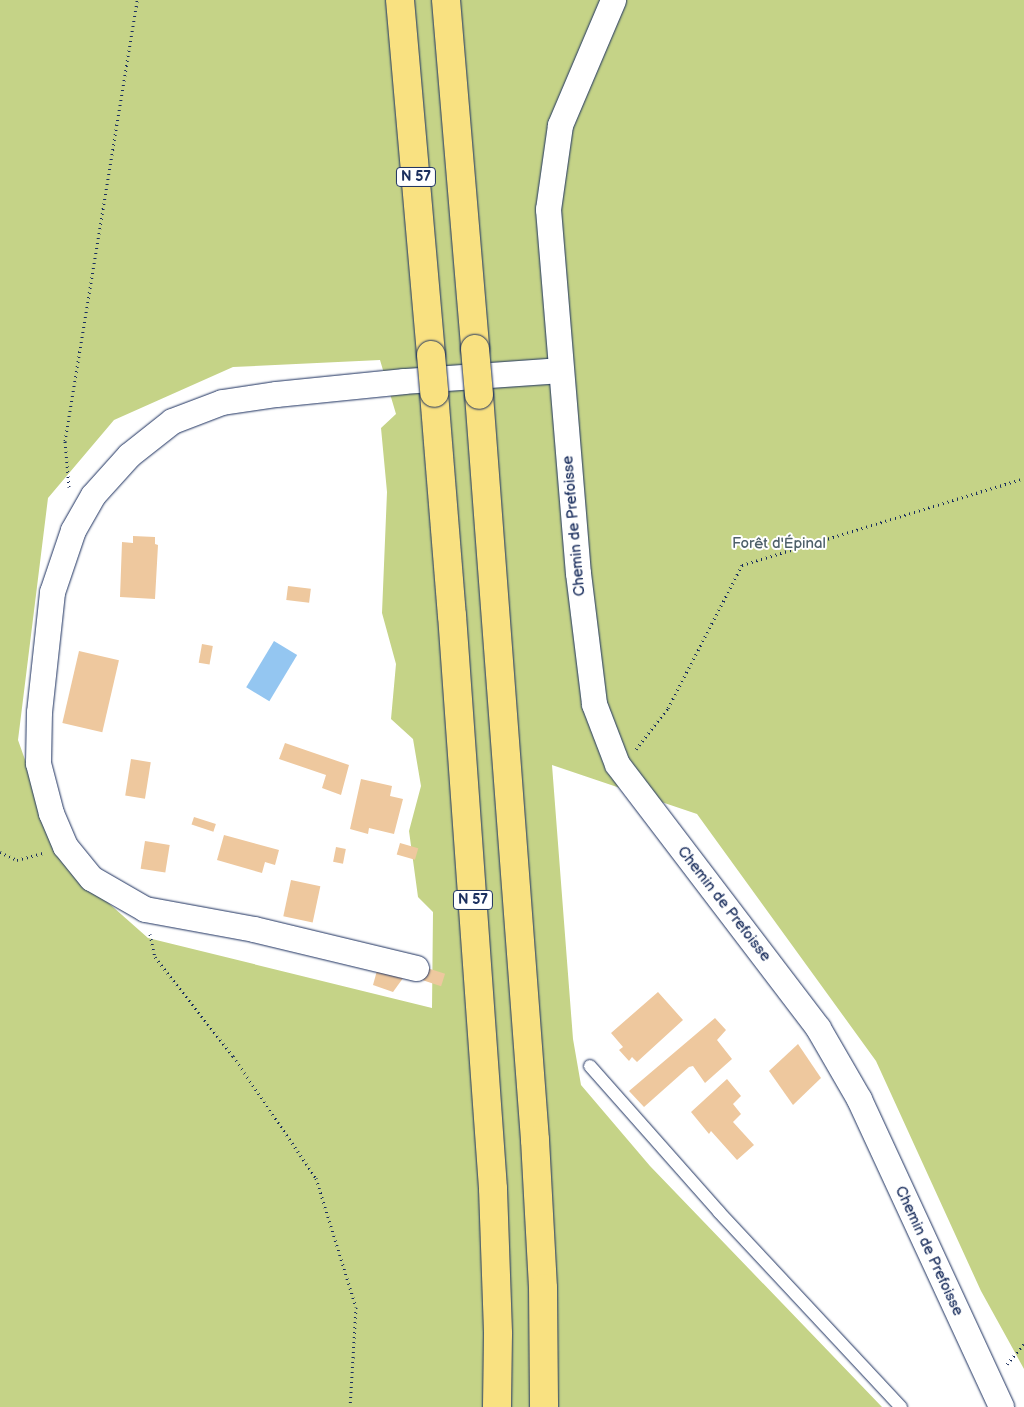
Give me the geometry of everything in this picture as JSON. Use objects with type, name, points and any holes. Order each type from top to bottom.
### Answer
[{"type":"highway","name":"N 57","points":[[400,0],[454,635],[493,1189],[498,1334],[497,1407]]},
{"type":"highway","name":"N 57","points":[[446,0],[479,395],[535,1140],[543,1288],[544,1407]]},
{"type":"street","name":"Chemin de Prefoisse","points":[[613,0],[560,125],[548,209],[578,573],[594,704],[621,769],[818,1028],[859,1100],[1001,1407]]},
{"type":"street","points":[[416,968],[254,929],[145,909],[91,878],[65,846],[51,813],[38,763],[39,712],[52,592],[73,530],[93,495],[129,455],[172,422],[222,402],[404,381],[560,370]]},
{"type":"lane","points":[[590,1066],[719,1212],[901,1407]]},
{"type":"path","points":[[70,491],[65,441],[137,0]]},
{"type":"path","points":[[621,769],[668,708],[742,565],[1024,478]]},
{"type":"path","points":[[0,852],[17,860],[65,846]]},
{"type":"path","points":[[145,909],[155,957],[233,1056],[316,1178],[356,1307],[350,1407]]},
{"type":"green space","name":"Forêt d'Épinal","points":[[0,0],[1024,0],[1024,1369],[981,1291],[876,1061],[697,814],[552,765],[573,1039],[581,1085],[650,1166],[882,1407],[0,1407]],"holes":[[[380,360],[396,414],[381,428],[387,492],[382,613],[396,664],[391,719],[413,739],[421,786],[409,831],[418,897],[433,912],[432,1008],[148,938],[61,861],[18,740],[48,498],[114,420],[233,367]]]},
{"type":"water","points":[[274,641],[297,655],[269,701],[246,687]]},
{"type":"building","points":[[133,536],[155,537],[155,544],[158,545],[155,599],[120,597],[122,542],[133,543]]},
{"type":"building","points":[[288,586],[311,589],[309,603],[286,600]]},
{"type":"building","points":[[202,644],[213,646],[210,665],[199,663]]},
{"type":"building","points":[[79,651],[119,660],[102,732],[62,723]]},
{"type":"building","points":[[285,743],[349,765],[341,795],[322,788],[326,775],[279,759]]},
{"type":"building","points":[[131,759],[151,762],[145,799],[125,796]]},
{"type":"building","points":[[361,779],[392,786],[390,796],[403,799],[394,834],[369,828],[368,834],[350,829]]},
{"type":"building","points":[[194,817],[216,824],[213,832],[192,825]]},
{"type":"building","points":[[224,835],[279,850],[275,865],[265,862],[262,873],[217,860]]},
{"type":"building","points":[[145,841],[170,845],[165,873],[141,869]]},
{"type":"building","points":[[400,843],[418,848],[415,860],[397,855]]},
{"type":"building","points":[[336,847],[346,849],[343,864],[333,862]]},
{"type":"building","points":[[291,880],[320,886],[313,922],[283,916]]},
{"type":"building","points":[[378,967],[406,974],[393,992],[373,985]]},
{"type":"building","points":[[427,968],[445,974],[441,986],[423,980]]},
{"type":"building","points":[[658,992],[683,1020],[637,1062],[632,1057],[629,1061],[619,1050],[623,1047],[611,1033]]},
{"type":"building","points":[[715,1018],[726,1030],[717,1040],[732,1059],[705,1083],[693,1066],[689,1067],[644,1107],[629,1091]]},
{"type":"building","points":[[798,1044],[821,1078],[793,1105],[769,1071]]},
{"type":"building","points":[[727,1079],[741,1096],[733,1104],[741,1114],[733,1122],[754,1145],[737,1160],[711,1131],[709,1134],[691,1112]]}]
